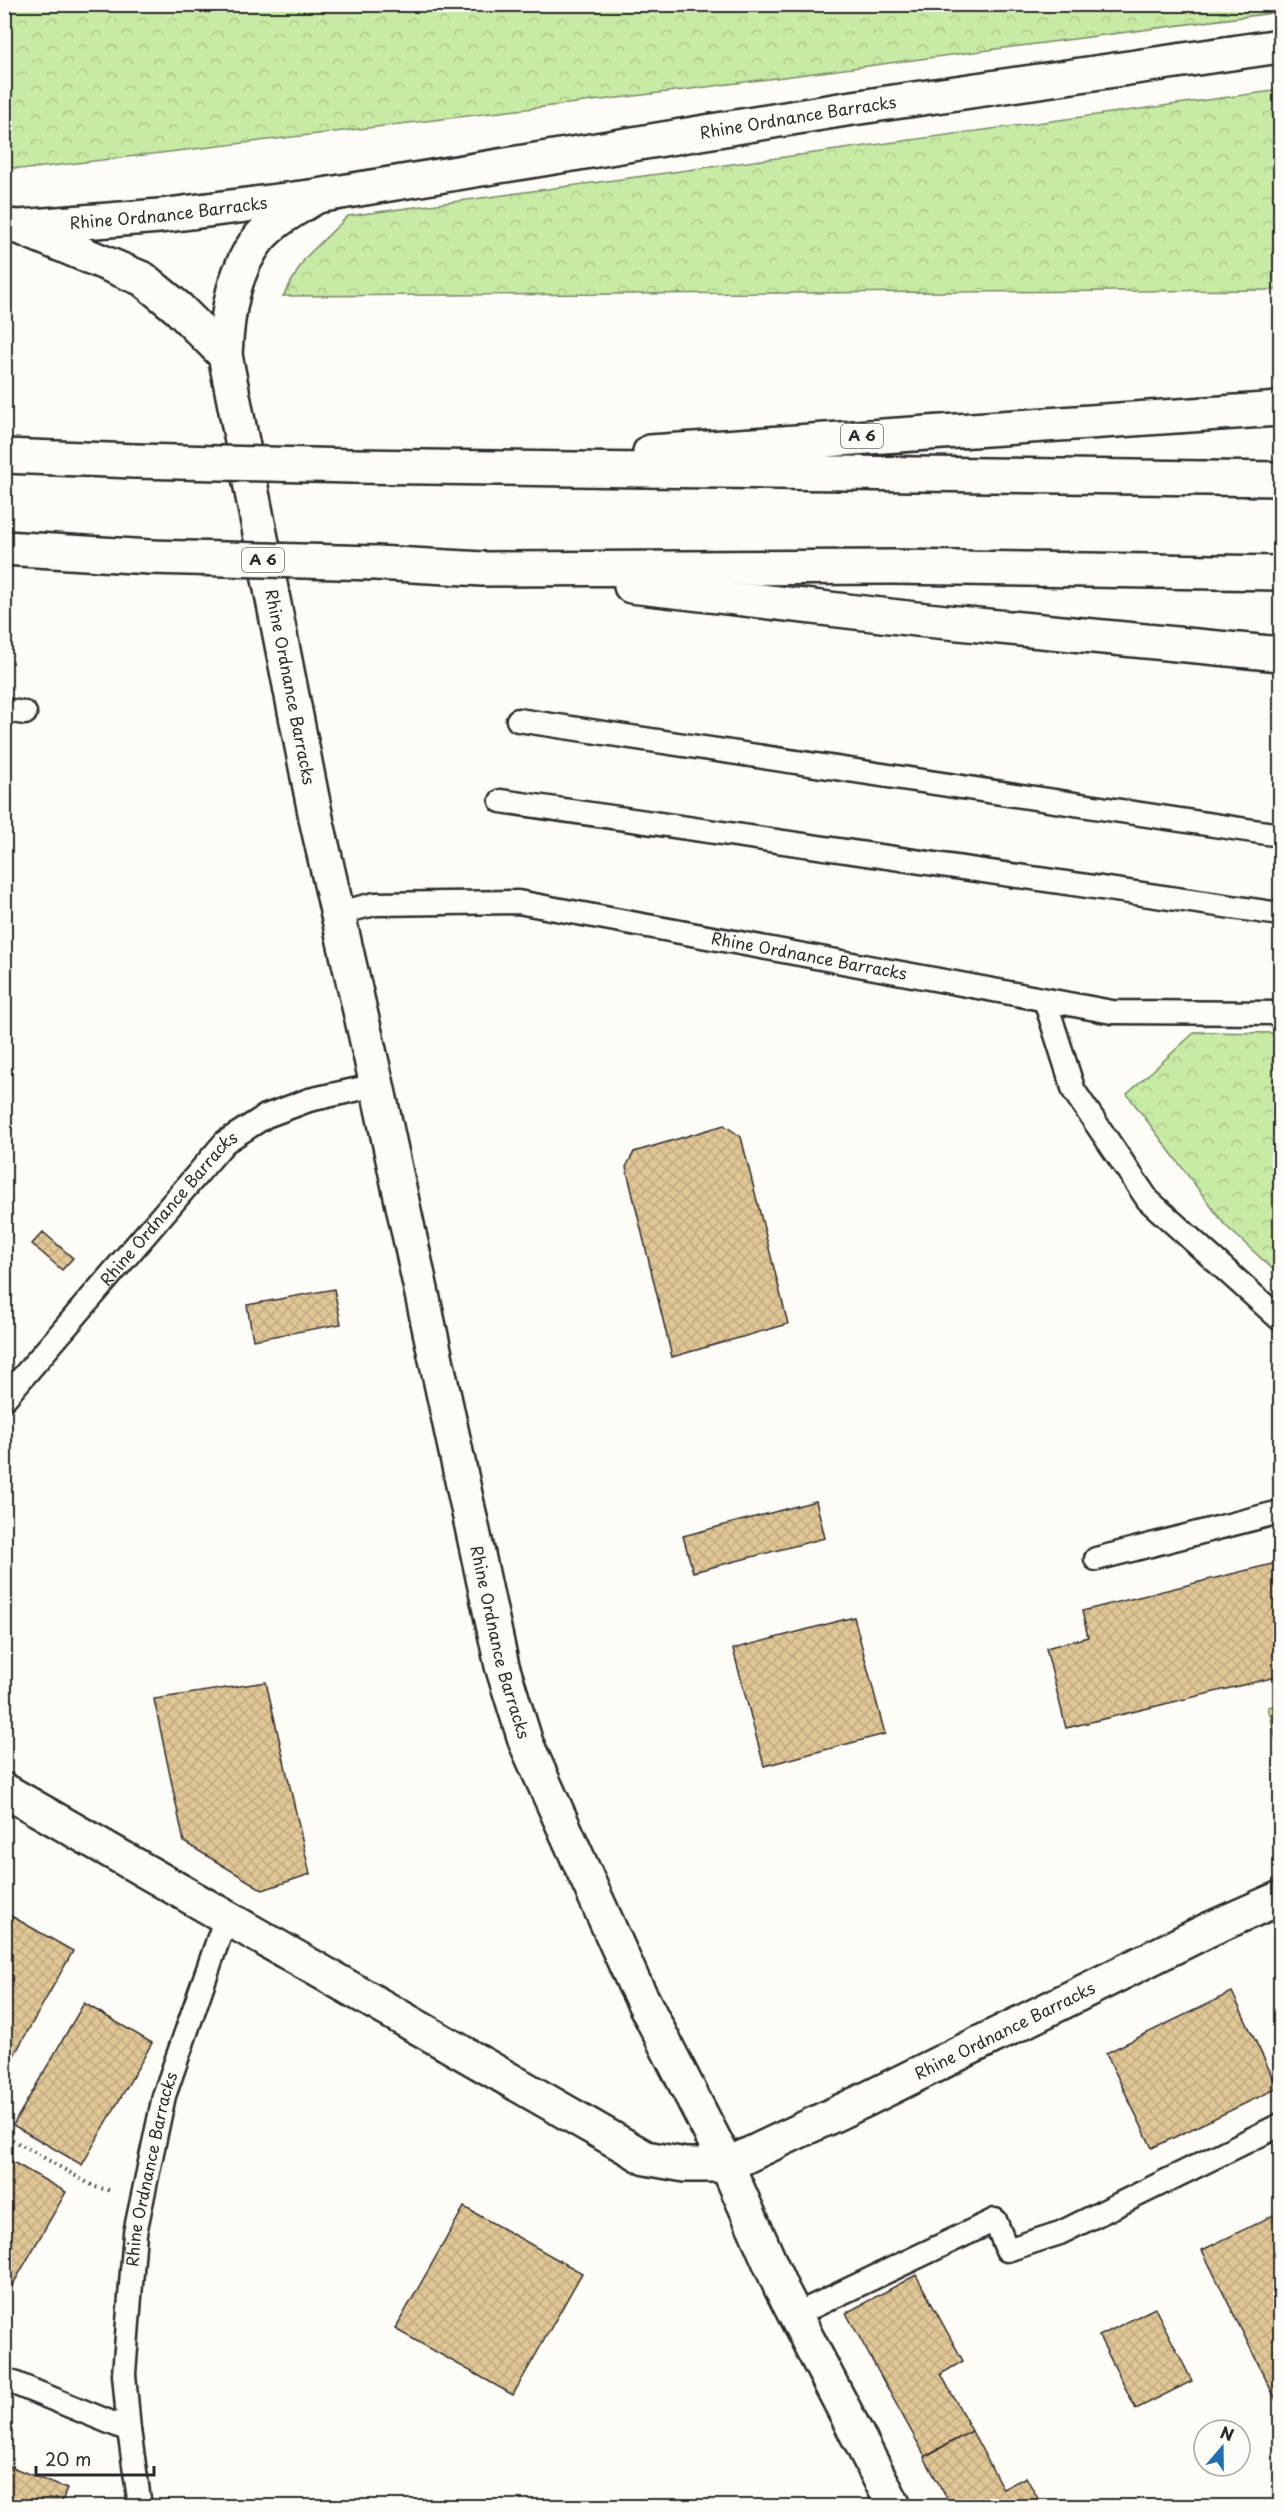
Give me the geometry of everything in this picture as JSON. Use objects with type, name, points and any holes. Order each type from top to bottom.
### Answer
[{"type":"main road","name":"Rhine Ordnance Barracks","points":[[12,227],[160,216],[317,196],[846,109],[1281,46]]},
{"type":"main road","name":"Rhine Ordnance Barracks","points":[[317,196],[286,214],[261,237],[243,264],[231,299],[225,355],[317,824],[377,1085],[502,1666],[526,1743],[634,1983],[727,2165],[781,2288],[894,2506]]},
{"type":"main road","name":"Rhine Ordnance Barracks","points":[[12,227],[143,279],[178,308],[225,355]]},
{"type":"main road","name":"A 6","points":[[444,468],[771,442],[1281,409]]},
{"type":"main road","name":"A 6","points":[[4,456],[444,468],[1281,479]]},
{"type":"main road","name":"A 6","points":[[4,548],[150,557],[483,568],[892,567],[1281,573]]},
{"type":"main road","points":[[483,568],[916,619],[1281,654]]},
{"type":"main road","name":"Rhine Ordnance Barracks","points":[[4,1790],[646,2158],[685,2166],[727,2165],[865,2100],[1210,1929],[1278,1906]]},
{"type":"lane","points":[[518,720],[1281,836]]},
{"type":"lane","points":[[501,801],[1281,914]]},
{"type":"lane","name":"Rhine Ordnance Barracks","points":[[338,913],[375,904],[518,902],[1112,1012],[1281,1012]]},
{"type":"lane","points":[[1045,1000],[1074,1091],[1148,1200],[1281,1319]]},
{"type":"lane","name":"Rhine Ordnance Barracks","points":[[4,1399],[225,1142],[266,1116],[309,1100],[377,1085]]},
{"type":"lane","points":[[1096,1559],[1281,1512]]},
{"type":"lane","name":"Rhine Ordnance Barracks","points":[[140,2506],[124,2374],[135,2233],[164,2096],[226,1917]]},
{"type":"lane","points":[[795,2315],[995,2220],[1007,2250],[1060,2233],[1281,2125]]},
{"type":"lane","points":[[4,2379],[129,2430]]},
{"type":"path","points":[[4,2132],[13,2140],[95,2187],[142,2197]]},
{"type":"green space","points":[[1280,4],[1280,12],[676,91],[27,169],[5,167],[5,5]]},
{"type":"green space","points":[[1280,90],[1280,290],[283,296],[305,258],[348,216]]},
{"type":"green space","points":[[1195,1032],[1280,1033],[1280,1276],[1225,1225],[1127,1094]]},
{"type":"green space","points":[[1280,1704],[1280,1755],[1268,1707]]},
{"type":"building","points":[[724,1125],[741,1137],[788,1324],[672,1357],[626,1167],[634,1152]]},
{"type":"building","points":[[43,1232],[73,1258],[62,1270],[32,1244]]},
{"type":"building","points":[[334,1289],[341,1324],[253,1340],[247,1305]]},
{"type":"building","points":[[816,1501],[825,1538],[693,1572],[683,1536]]},
{"type":"building","points":[[1280,1562],[1280,1676],[1066,1728],[1046,1648],[1088,1637],[1082,1611]]},
{"type":"building","points":[[854,1617],[885,1734],[764,1766],[733,1649]]},
{"type":"building","points":[[266,1682],[310,1874],[263,1890],[184,1842],[154,1699]]},
{"type":"building","points":[[4,1912],[73,1951],[4,2073]]},
{"type":"building","points":[[1232,1992],[1278,2088],[1152,2148],[1106,2053]]},
{"type":"building","points":[[84,2003],[152,2043],[82,2165],[13,2125]]},
{"type":"building","points":[[4,2157],[66,2192],[4,2300]]},
{"type":"building","points":[[464,2207],[582,2273],[513,2395],[395,2329]]},
{"type":"building","points":[[1280,2212],[1280,2408],[1202,2250]]},
{"type":"building","points":[[916,2275],[963,2361],[941,2374],[972,2431],[925,2456],[846,2313]]},
{"type":"building","points":[[1155,2308],[1192,2381],[1136,2409],[1099,2336]]},
{"type":"building","points":[[972,2431],[1003,2489],[1026,2477],[1042,2506],[951,2506],[924,2457]]},
{"type":"building","points":[[4,2464],[67,2489],[60,2506],[4,2506]]}]
